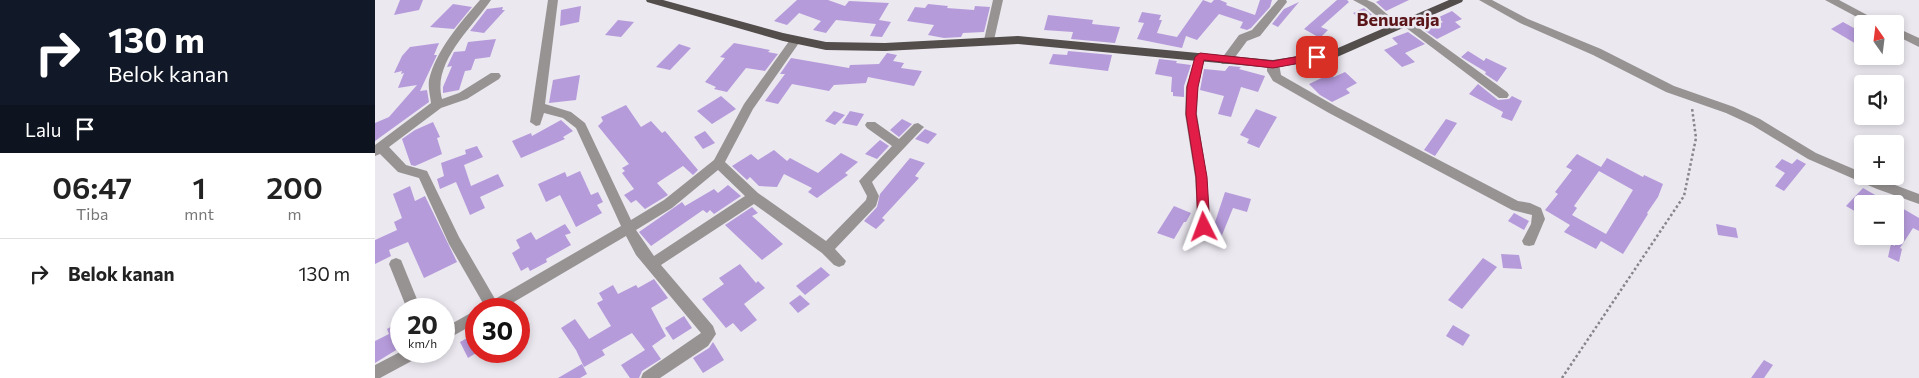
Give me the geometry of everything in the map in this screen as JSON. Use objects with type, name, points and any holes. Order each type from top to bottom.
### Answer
[{"type":"main road","points":[[651,0],[796,40],[851,48],[1018,40],[1273,64],[1333,54],[1458,0]]},
{"type":"street","points":[[437,105],[434,89],[436,77],[452,44],[486,0]]},
{"type":"street","points":[[536,122],[553,0]]},
{"type":"street","points":[[989,40],[998,0]]},
{"type":"street","points":[[1358,0],[1401,24],[1503,95]]},
{"type":"street","points":[[1484,0],[1524,21],[1597,52],[1662,85],[1747,118],[1801,150],[1844,170],[1881,186],[1919,199]]},
{"type":"street","points":[[1830,0],[1861,15]]},
{"type":"street","points":[[1226,61],[1243,38],[1256,33],[1281,2]]},
{"type":"street","points":[[1904,36],[1919,43]]},
{"type":"street","points":[[508,298],[668,204],[718,162],[748,107],[796,40]]},
{"type":"street","points":[[1200,57],[1193,87],[1191,114],[1201,177],[1204,227]]},
{"type":"street","points":[[1273,64],[1273,71],[1277,78],[1326,106],[1516,206],[1533,209],[1538,214],[1539,219],[1529,241]]},
{"type":"street","points":[[486,298],[454,240],[423,174],[402,169],[378,149],[437,105],[463,96],[495,76]]},
{"type":"street","points":[[539,107],[565,113],[576,119],[628,228],[641,251],[709,330],[709,334],[703,340],[648,378]]},
{"type":"street","points":[[871,125],[899,145]]},
{"type":"street","points":[[827,249],[872,202],[873,196],[865,180],[918,127]]},
{"type":"street","points":[[718,162],[754,197],[827,249],[839,261]]},
{"type":"street","points":[[653,264],[754,197]]},
{"type":"street","points":[[396,264],[410,298]]},
{"type":"street","points":[[375,373],[393,363]]},
{"type":"path","points":[[1562,378],[1684,196],[1696,138],[1690,96]]},
{"type":"building","points":[[400,0],[423,0],[419,10],[394,15]]},
{"type":"building","points":[[797,0],[828,0],[845,6],[849,1],[889,3],[879,20],[891,22],[882,37],[870,36],[876,24],[836,20],[826,33],[813,30],[821,21],[799,13],[787,25],[774,21]]},
{"type":"building","points":[[1203,0],[1211,3],[1214,0],[1220,0],[1227,3],[1226,5],[1255,15],[1260,0],[1272,0],[1270,7],[1247,30],[1240,28],[1243,22],[1219,14],[1197,40],[1186,36],[1182,48],[1137,39],[1144,23],[1138,22],[1142,12],[1161,15],[1159,20],[1162,20],[1157,33],[1177,37]]},
{"type":"building","points":[[1337,0],[1347,0],[1349,2],[1321,27],[1328,30],[1320,38],[1304,29]]},
{"type":"building","points":[[1380,0],[1409,0],[1386,11],[1376,2]]},
{"type":"building","points":[[1299,2],[1278,27],[1272,24],[1284,9]]},
{"type":"building","points":[[453,4],[472,7],[454,29],[430,27]]},
{"type":"building","points":[[928,4],[948,6],[947,8],[974,10],[975,6],[990,7],[984,32],[963,33],[961,37],[944,38],[928,35],[934,25],[907,21],[915,7],[925,8]]},
{"type":"building","points":[[581,6],[579,22],[560,26],[561,10]]},
{"type":"building","points":[[503,7],[502,10],[505,10],[484,33],[470,31],[487,9]]},
{"type":"building","points":[[1364,8],[1381,22],[1370,27],[1353,13]]},
{"type":"building","points":[[1452,11],[1462,19],[1455,22],[1461,27],[1437,39],[1424,30],[1443,22],[1437,18]]},
{"type":"building","points":[[1048,15],[1093,20],[1092,24],[1120,27],[1115,43],[1071,39],[1073,32],[1044,30]]},
{"type":"building","points":[[618,20],[634,22],[621,37],[605,35]]},
{"type":"building","points":[[1843,22],[1854,28],[1854,43],[1831,29]]},
{"type":"building","points":[[1408,32],[1425,44],[1405,53],[1415,62],[1402,67],[1384,50],[1398,44],[1392,38]]},
{"type":"building","points":[[496,39],[490,57],[475,59],[471,70],[465,71],[459,90],[443,93],[443,87],[452,66],[447,67],[454,52],[465,51],[468,42]]},
{"type":"building","points":[[439,43],[434,55],[437,55],[420,91],[427,90],[429,102],[375,141],[375,123],[389,117],[417,85],[398,88],[404,73],[401,74],[402,71],[394,73],[402,56],[410,47]]},
{"type":"building","points":[[734,43],[770,50],[768,52],[778,54],[765,71],[746,68],[727,92],[714,89],[716,87],[705,82],[725,58],[720,57]]},
{"type":"building","points":[[679,44],[691,48],[670,70],[656,67]]},
{"type":"building","points":[[1068,51],[1112,55],[1108,71],[1049,64],[1053,54],[1067,55]]},
{"type":"building","points":[[1468,51],[1484,61],[1486,58],[1507,68],[1497,82],[1485,74],[1486,72],[1461,57]]},
{"type":"building","points":[[887,53],[897,55],[893,61],[904,63],[901,68],[922,71],[914,86],[868,77],[866,83],[834,85],[829,91],[792,84],[778,104],[765,101],[785,74],[780,74],[791,58],[849,68],[850,65],[879,64]]},
{"type":"building","points":[[1159,59],[1191,65],[1184,86],[1184,97],[1173,96],[1173,92],[1171,92],[1172,77],[1155,74]]},
{"type":"building","points":[[1229,66],[1241,67],[1239,69],[1265,76],[1258,92],[1241,87],[1231,117],[1218,114],[1224,96],[1200,90],[1204,69],[1225,71]]},
{"type":"building","points":[[1345,72],[1357,83],[1346,89],[1350,93],[1332,102],[1320,95],[1309,84],[1330,74],[1334,77]]},
{"type":"building","points":[[580,75],[576,100],[549,103],[553,80]]},
{"type":"building","points":[[1478,84],[1498,100],[1509,99],[1512,96],[1522,101],[1512,121],[1501,117],[1503,112],[1469,94]]},
{"type":"building","points":[[721,96],[736,109],[712,124],[697,111]]},
{"type":"building","points":[[626,105],[641,127],[651,121],[662,133],[665,131],[698,170],[693,175],[683,166],[657,183],[668,195],[645,209],[636,200],[631,203],[624,195],[634,189],[622,173],[625,171],[622,168],[629,164],[598,126],[603,121],[601,117]]},
{"type":"building","points":[[1256,109],[1277,117],[1259,148],[1247,143],[1249,139],[1240,135]]},
{"type":"building","points":[[834,111],[845,115],[835,125],[825,121]]},
{"type":"building","points":[[850,111],[864,114],[857,126],[842,123]]},
{"type":"building","points":[[902,119],[912,124],[899,137],[890,130]]},
{"type":"building","points":[[1446,119],[1457,123],[1435,156],[1424,150]]},
{"type":"building","points":[[561,120],[573,131],[563,137],[565,139],[521,158],[512,141],[531,133],[532,136]]},
{"type":"building","points":[[433,122],[440,137],[437,138],[442,154],[415,166],[411,165],[402,139],[415,130]]},
{"type":"building","points":[[925,129],[937,134],[928,144],[915,139]]},
{"type":"building","points":[[705,131],[715,143],[703,149],[694,137]]},
{"type":"building","points":[[880,140],[889,146],[877,159],[865,154]]},
{"type":"building","points":[[477,146],[483,157],[464,165],[471,186],[498,174],[504,186],[480,197],[485,208],[470,215],[456,182],[440,189],[437,179],[444,176],[441,163],[466,154],[465,150]]},
{"type":"building","points":[[774,150],[787,161],[790,158],[818,173],[841,153],[858,162],[845,173],[848,175],[817,198],[808,192],[812,188],[784,174],[777,187],[759,186],[750,177],[747,180],[732,166],[751,154],[758,160]]},
{"type":"building","points":[[1577,154],[1601,167],[1607,158],[1643,177],[1644,175],[1663,184],[1658,197],[1623,254],[1601,241],[1596,249],[1564,232],[1570,225],[1545,210],[1558,194],[1555,192],[1572,170],[1566,167]],"holes":[[[1599,171],[1633,190],[1606,234],[1572,215],[1577,208],[1574,206]]]},
{"type":"building","points":[[910,158],[925,163],[915,176],[919,178],[882,218],[885,220],[876,229],[864,221],[877,207],[880,194]]},
{"type":"building","points":[[1782,159],[1792,164],[1797,159],[1806,164],[1784,191],[1775,186],[1785,173],[1775,167]]},
{"type":"building","points":[[580,171],[591,195],[598,192],[603,202],[597,205],[602,213],[576,227],[560,195],[546,202],[538,184],[565,172],[567,177]]},
{"type":"building","points":[[728,185],[741,196],[714,214],[710,210],[707,213],[703,210],[651,246],[639,232],[682,202],[685,206],[714,189],[718,193]]},
{"type":"building","points":[[410,186],[415,201],[425,196],[457,262],[424,278],[408,242],[389,250],[391,256],[375,264],[375,240],[397,230],[394,222],[402,218],[393,194]]},
{"type":"building","points":[[1863,188],[1875,195],[1856,195]]},
{"type":"building","points":[[1225,192],[1251,199],[1247,212],[1233,208],[1220,240],[1207,236],[1211,231],[1212,224],[1215,222]]},
{"type":"building","points":[[1854,198],[1854,211],[1846,206]]},
{"type":"building","points":[[1174,206],[1191,213],[1174,239],[1157,233]]},
{"type":"building","points":[[752,207],[758,213],[752,216],[783,244],[762,260],[725,225]]},
{"type":"building","points":[[1904,209],[1919,218],[1919,231],[1913,228],[1904,242]]},
{"type":"building","points":[[1514,213],[1529,221],[1524,230],[1508,221]]},
{"type":"building","points":[[565,224],[571,233],[565,235],[571,245],[546,259],[547,262],[530,271],[528,267],[521,271],[512,253],[520,248],[516,240],[531,232],[536,240]]},
{"type":"building","points":[[1716,224],[1736,228],[1738,238],[1718,235]]},
{"type":"building","points":[[1891,245],[1902,245],[1899,262],[1888,257]]},
{"type":"building","points":[[1501,254],[1519,255],[1522,269],[1503,268]]},
{"type":"building","points":[[1483,258],[1497,267],[1462,309],[1448,300]]},
{"type":"building","points":[[740,264],[756,283],[758,281],[765,288],[744,304],[757,320],[741,332],[733,323],[726,328],[702,299],[724,284],[719,278]]},
{"type":"building","points":[[821,267],[830,275],[805,295],[796,286]]},
{"type":"building","points":[[654,279],[668,298],[651,308],[666,336],[652,346],[661,359],[642,371],[639,378],[630,378],[621,365],[645,350],[632,333],[602,350],[605,355],[584,367],[576,350],[561,328],[575,319],[589,339],[611,326],[597,303],[603,300],[599,293],[613,285],[618,294],[636,285],[638,288]]},
{"type":"building","points":[[800,295],[810,304],[798,313],[789,303]]},
{"type":"building","points":[[684,316],[692,328],[673,340],[665,328]]},
{"type":"building","points":[[1453,325],[1470,335],[1463,346],[1446,336]]},
{"type":"building","points":[[390,327],[390,354],[375,363],[375,341],[389,334],[387,329]]},
{"type":"building","points":[[465,339],[465,352],[460,342]]},
{"type":"building","points":[[713,342],[724,360],[703,373],[693,358],[709,348]]},
{"type":"building","points":[[1764,360],[1773,365],[1764,378],[1751,378]]},
{"type":"building","points":[[582,364],[587,374],[580,378],[558,378]]},
{"type":"district","name":"Benuaraja","points":[[1398,19]]},
{"type":"route","points":[[1204,227],[1201,177],[1191,114],[1193,87],[1200,57],[1273,64],[1317,57]]}]
